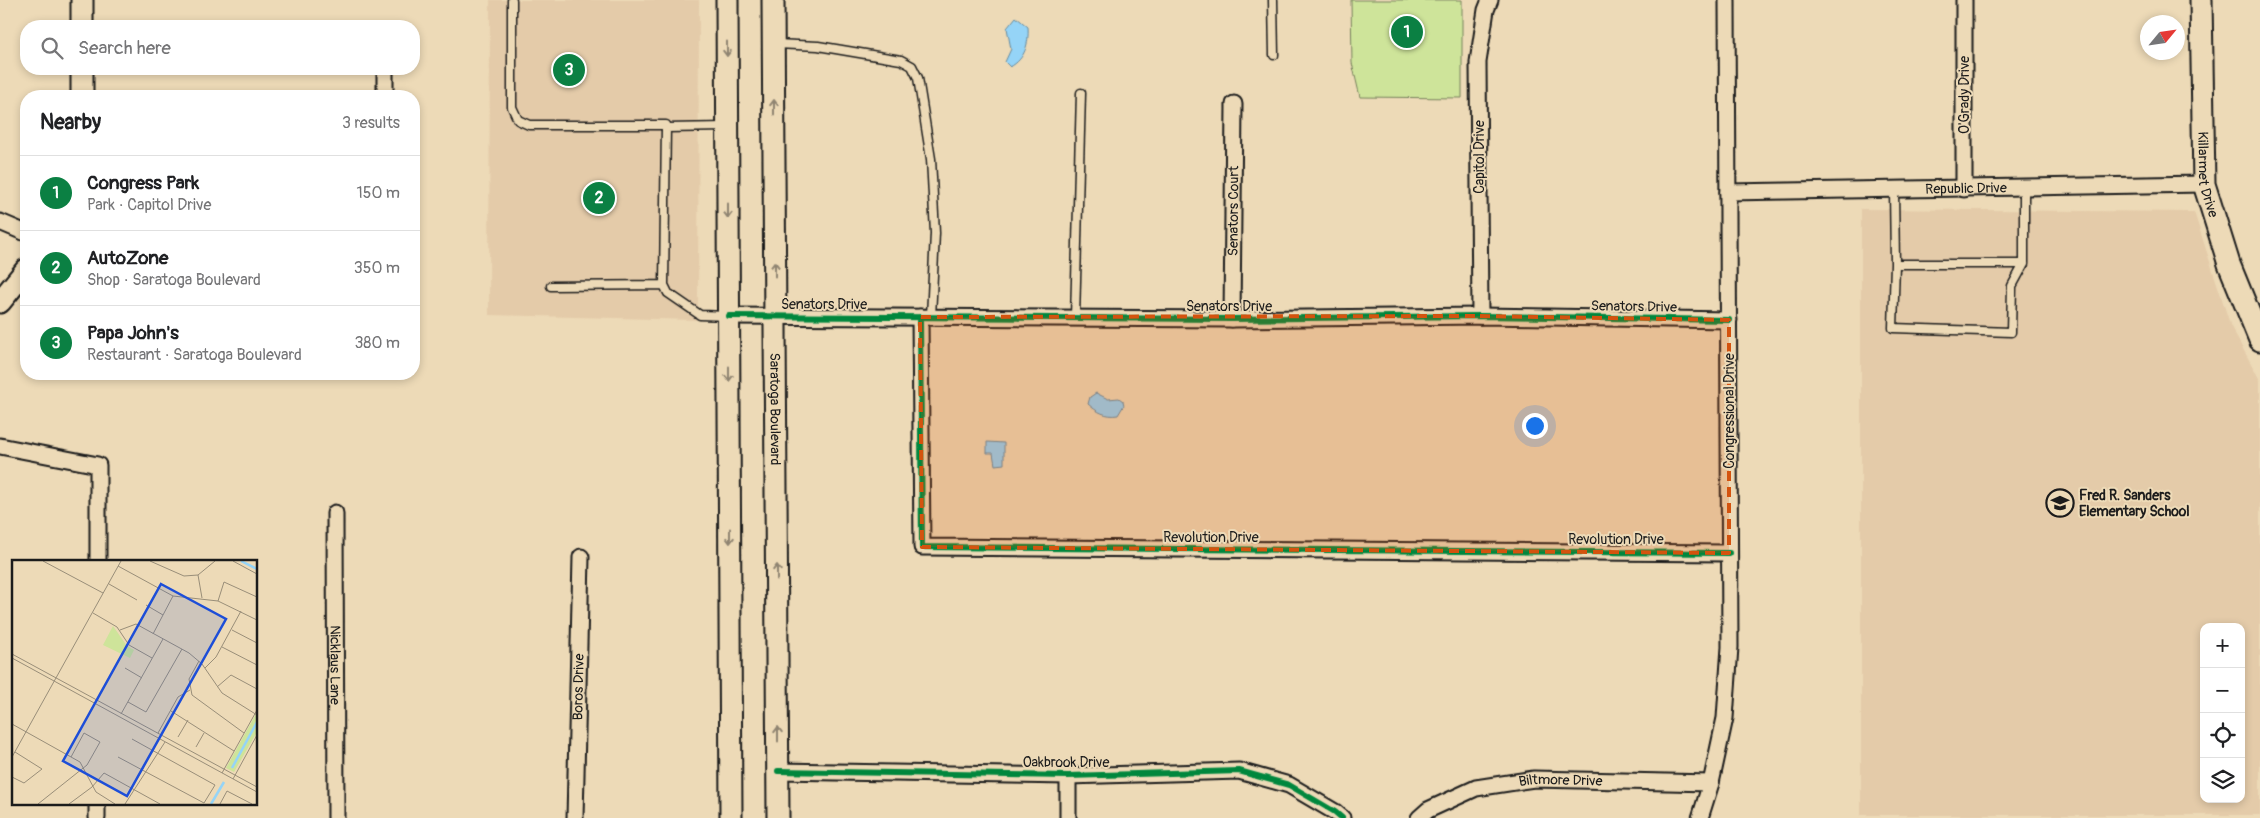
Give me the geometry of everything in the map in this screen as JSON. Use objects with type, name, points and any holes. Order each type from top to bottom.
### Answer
[{"type":"main road","points":[[82,0],[82,20]]},
{"type":"main road","points":[[727,0],[731,818]]},
{"type":"main road","name":"Saratoga Boulevard","points":[[773,0],[778,818]]},
{"type":"main road","name":"Killarmet Drive","points":[[2201,0],[2204,184],[2229,264],[2260,340]]},
{"type":"main road","points":[[82,75],[82,90]]},
{"type":"main road","points":[[0,302],[20,277]]},
{"type":"street","name":"Capitol Drive","points":[[1480,316],[1478,62],[1486,10],[1490,0]]},
{"type":"street","name":"Congressional Drive","points":[[1700,818],[1711,783],[1725,718],[1730,656],[1727,0]]},
{"type":"street","name":"O'Grady Drive","points":[[1964,0],[1964,189]]},
{"type":"street","points":[[385,75],[385,90]]},
{"type":"street","name":"Senators Court","points":[[1232,319],[1234,104]]},
{"type":"street","name":"Republic Drive","points":[[1728,192],[2204,184]]},
{"type":"street","points":[[0,222],[20,230]]},
{"type":"street","name":"Senators Drive","points":[[729,316],[1232,319],[1480,316],[1729,320]]},
{"type":"street","name":"Revolution Drive","points":[[926,317],[922,547],[1729,553]]},
{"type":"street","points":[[0,446],[98,464],[98,560]]},
{"type":"street","name":"Nicklaus Lane","points":[[336,513],[336,818]]},
{"type":"street","name":"Boros Drive","points":[[575,818],[581,557]]},
{"type":"street","name":"Oakbrook Drive","points":[[778,771],[1068,776],[1239,771],[1289,785],[1342,818]]},
{"type":"street","points":[[1068,776],[1068,818]]},
{"type":"street","name":"Biltmore Drive","points":[[1418,818],[1428,810],[1476,788],[1534,779],[1711,783]]},
{"type":"lane","points":[[512,0],[512,108],[518,120],[529,125],[666,125],[664,285],[668,293],[700,315],[729,316]]},
{"type":"lane","points":[[1273,0],[1274,55]]},
{"type":"lane","points":[[773,44],[818,46],[900,60],[912,66],[918,78],[931,159],[935,234],[926,317]]},
{"type":"lane","points":[[1076,318],[1081,93]]},
{"type":"lane","points":[[666,128],[728,127]]},
{"type":"lane","points":[[1894,190],[1893,328],[2011,332],[2012,286],[2024,264],[2024,188]]},
{"type":"lane","points":[[1894,264],[2024,264]]},
{"type":"lane","points":[[551,286],[664,285]]},
{"type":"highlighted area","points":[[1480,316],[1729,320],[1729,553],[922,547],[920,317]]},
{"type":"shaded area","points":[[490,0],[699,0],[698,320],[489,315]]},
{"type":"shaded area","name":"Fred R. Sanders Elementary School","points":[[1861,209],[2194,212],[2231,327],[2260,380],[2260,815],[1861,815]]},
{"type":"green space","points":[[1351,0],[1462,0],[1462,98],[1360,97],[1352,63]]},
{"type":"water","points":[[1016,17],[1028,27],[1028,39],[1023,55],[1010,67],[1005,62],[1011,49],[1007,28]]},
{"type":"water","points":[[1096,393],[1108,399],[1119,398],[1123,401],[1124,405],[1118,415],[1102,413],[1088,404],[1090,397]]},
{"type":"water","points":[[987,442],[1004,443],[1004,464],[995,465],[993,453],[987,453]]},
{"type":"cycle path","points":[[729,316],[1232,319],[1480,316],[1729,320]]},
{"type":"cycle path","points":[[920,317],[922,547],[1729,553]]},
{"type":"cycle path","points":[[778,771],[1068,776],[1239,771],[1289,785],[1342,818]]},
{"type":"place","name":"Congress Park","points":[[1407,32]]},
{"type":"place","name":"Papa John's","points":[[569,70]]},
{"type":"place","name":"AutoZone","points":[[599,198]]},
{"type":"place","name":"Fred R. Sanders Elementary School","points":[[2060,503]]}]
